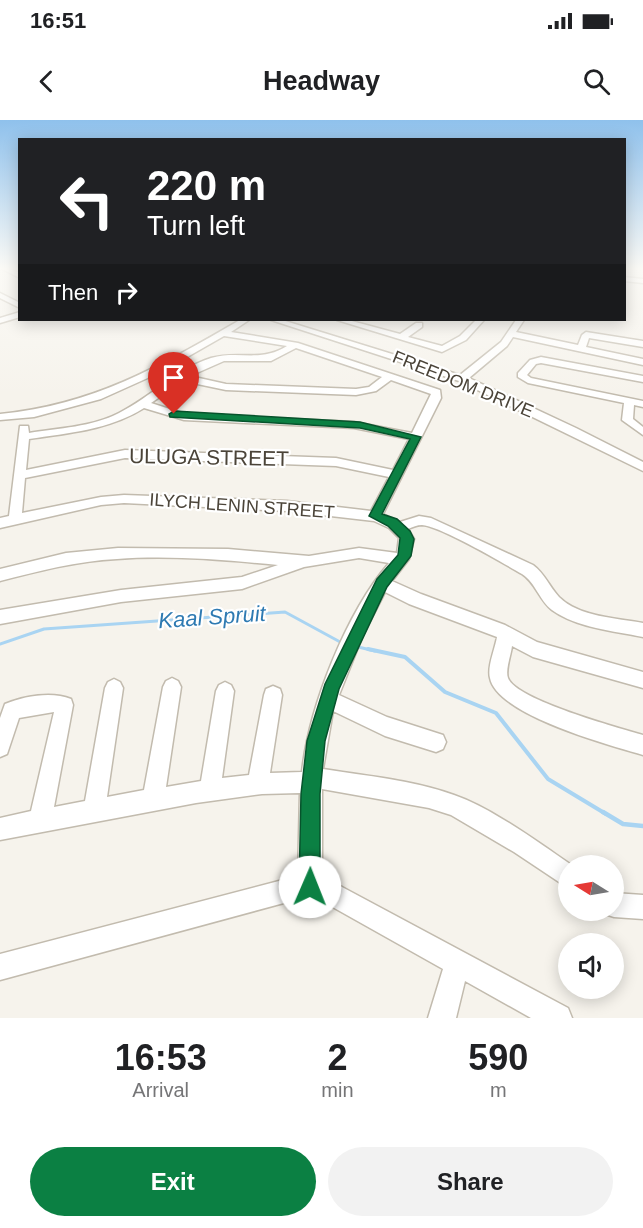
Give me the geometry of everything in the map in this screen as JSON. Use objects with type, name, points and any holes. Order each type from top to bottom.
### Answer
[{"type":"street","points":[[0,321],[18,315]]},
{"type":"street","points":[[0,417],[26,416],[76,405],[122,389],[243,321]]},
{"type":"street","name":"FREEDOM DRIVE","points":[[278,321],[462,379],[572,430],[643,467]]},
{"type":"street","points":[[362,322],[436,348],[446,348],[472,330],[479,321]]},
{"type":"street","points":[[462,379],[504,344],[519,321]]},
{"type":"street","points":[[402,337],[419,325]]},
{"type":"street","points":[[221,333],[295,345],[437,393],[398,475],[375,516],[390,521],[407,539],[402,559],[382,583],[345,658],[327,699],[316,741],[312,780],[310,887]]},
{"type":"street","points":[[512,334],[643,362]]},
{"type":"street","points":[[580,350],[586,335],[643,344]]},
{"type":"street","points":[[23,437],[110,421],[218,359],[267,360],[279,357],[295,345]]},
{"type":"street","points":[[643,379],[541,360],[534,361],[521,375],[528,380],[643,404]]},
{"type":"street","points":[[184,378],[226,387],[356,392],[372,389],[391,376]]},
{"type":"street","points":[[629,401],[626,414],[628,422],[643,432]]},
{"type":"street","points":[[143,404],[184,417],[360,425],[416,437]]},
{"type":"street","points":[[15,520],[26,416]]},
{"type":"street","name":"ULUGA STREET","points":[[20,475],[123,454],[336,462],[398,475]]},
{"type":"street","name":"ILYCH LENIN STREET","points":[[0,523],[124,499],[287,506],[375,516]]},
{"type":"street","points":[[399,528],[421,520],[436,524],[529,570],[546,587],[554,602],[562,608],[603,622],[643,630]]},
{"type":"street","points":[[0,575],[66,559],[118,553],[207,554],[304,562]]},
{"type":"street","points":[[0,617],[121,596],[242,583],[304,562],[359,554],[402,559]]},
{"type":"street","points":[[382,583],[506,634],[533,649],[643,680]]},
{"type":"street","points":[[506,634],[498,677],[506,692],[548,713],[643,745]]},
{"type":"street","points":[[153,799],[172,687]]},
{"type":"street","points":[[94,810],[114,688]]},
{"type":"street","points":[[210,790],[225,692]]},
{"type":"street","points":[[258,783],[273,695]]},
{"type":"street","points":[[327,699],[385,726],[436,742]]},
{"type":"street","points":[[0,747],[12,710],[53,703],[64,705],[40,821]]},
{"type":"street","points":[[0,829],[210,790],[258,783],[312,780],[429,797],[456,806],[522,844],[558,869]]},
{"type":"street","points":[[0,967],[264,895],[310,887],[334,895],[458,961],[558,1018]]},
{"type":"street","points":[[624,906],[643,907]]},
{"type":"street","points":[[442,1018],[458,961]]},
{"type":"waterway","name":"Kaal Spruit","points":[[0,644],[44,629],[285,612],[342,643]]},
{"type":"waterway","name":"Kaal Spruit","points":[[354,646],[375,651]]},
{"type":"waterway","name":"Kaal Spruit","points":[[368,649],[405,657],[445,692],[496,713],[548,779],[606,814]]},
{"type":"waterway","name":"Kaal Spruit","points":[[603,812],[623,824],[643,826]]},
{"type":"route","points":[[174,414],[184,417],[360,425],[416,437],[375,516],[393,522],[405,535],[407,539],[404,556],[382,583],[357,633],[331,689],[316,741],[311,794],[310,887]]}]
